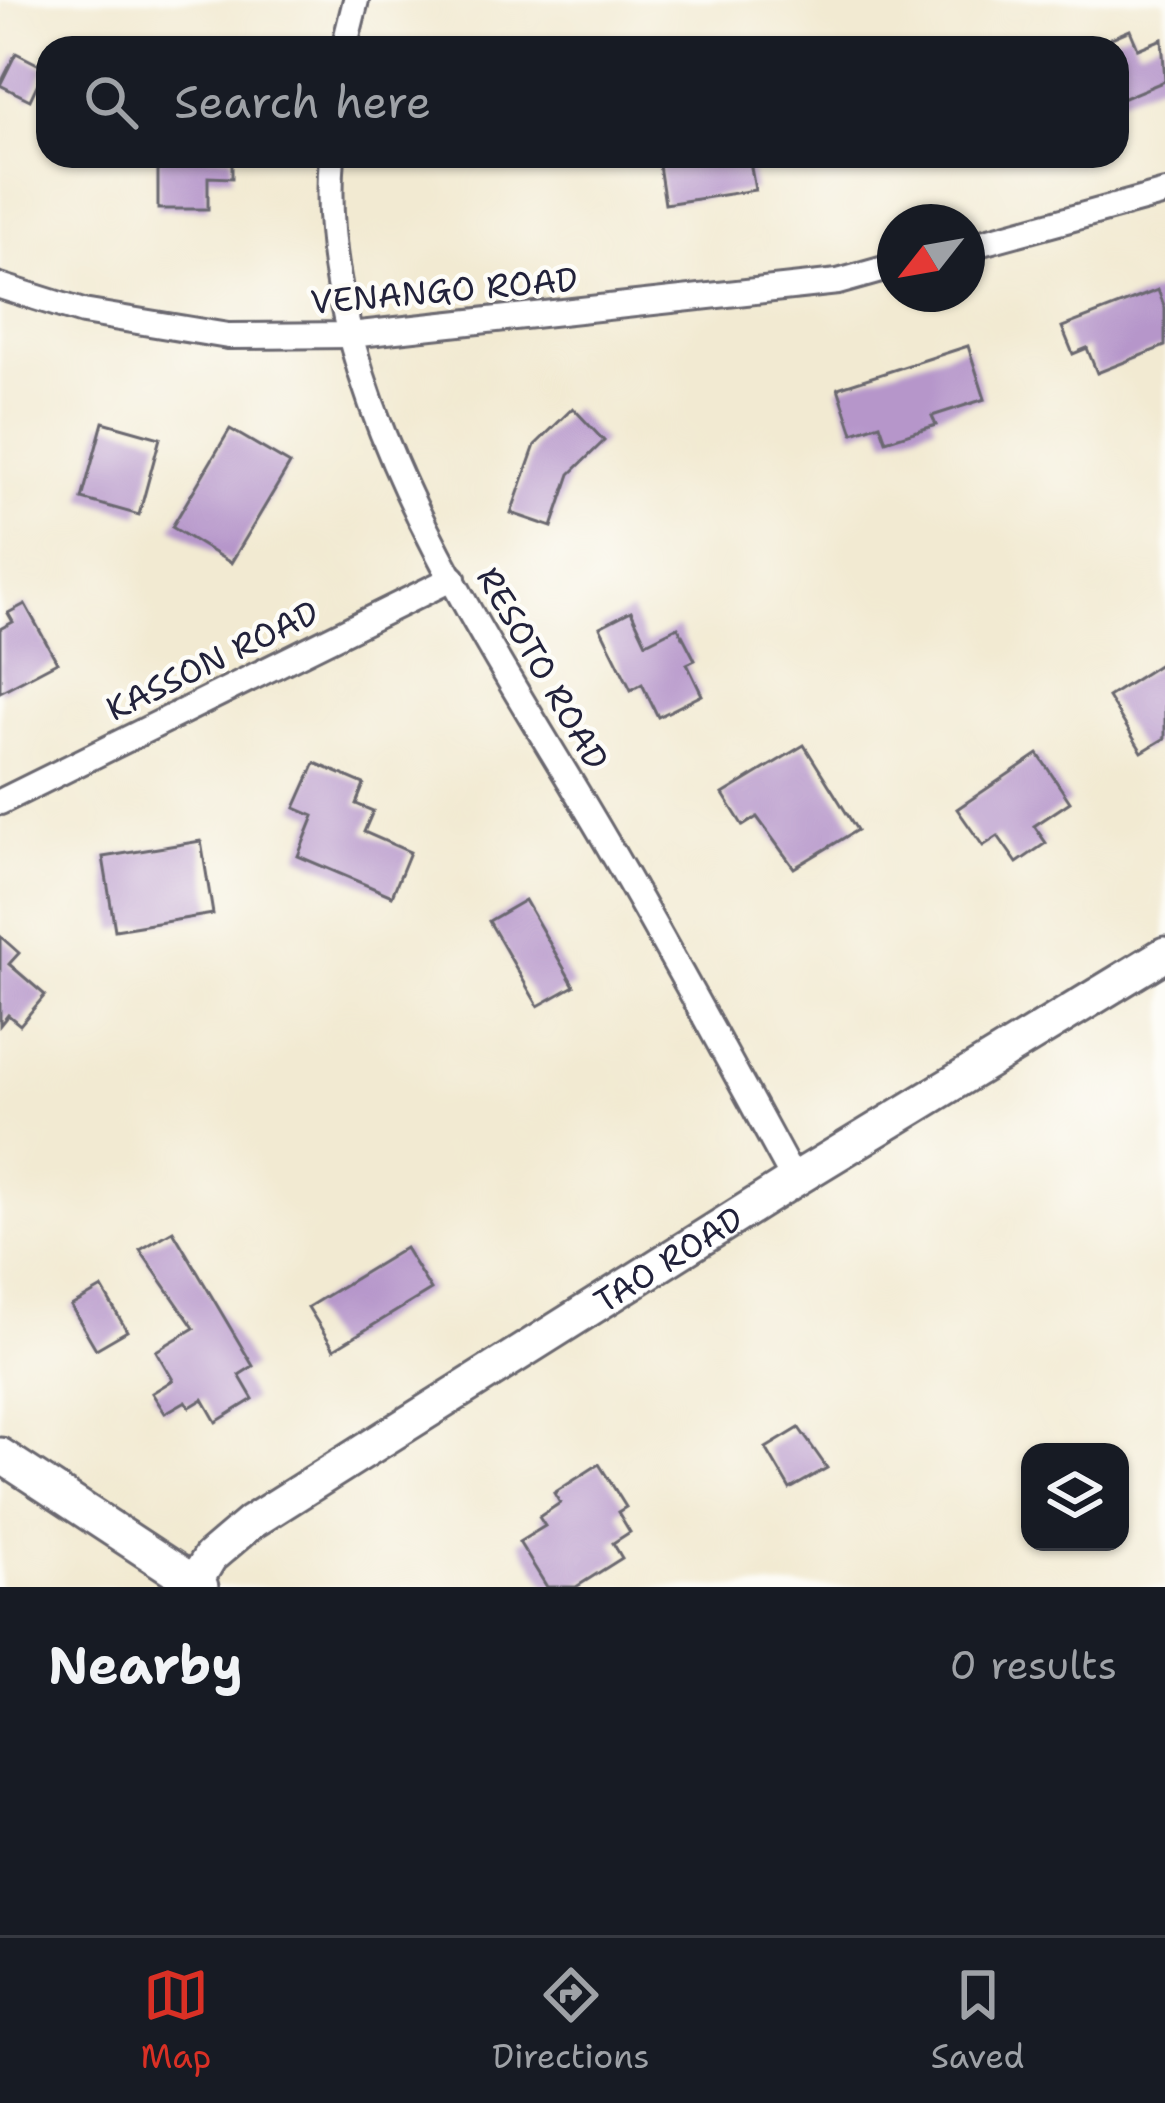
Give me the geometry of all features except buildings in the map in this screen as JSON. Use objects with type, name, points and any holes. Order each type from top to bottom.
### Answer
[{"type":"street","points":[[347,36],[356,0]]},
{"type":"street","name":"RESOTO ROAD","points":[[331,168],[328,210],[350,335],[400,470],[452,578],[653,921],[794,1180]]},
{"type":"street","points":[[985,242],[1165,193]]},
{"type":"street","name":"VENANGO ROAD","points":[[0,286],[82,313],[228,336],[350,335],[838,282],[877,271]]},
{"type":"street","name":"KASSON ROAD","points":[[0,802],[452,578]]},
{"type":"street","name":"TAO ROAD","points":[[196,1586],[210,1558],[250,1522],[794,1180],[1165,954]]},
{"type":"street","points":[[0,1455],[196,1586]]}]
